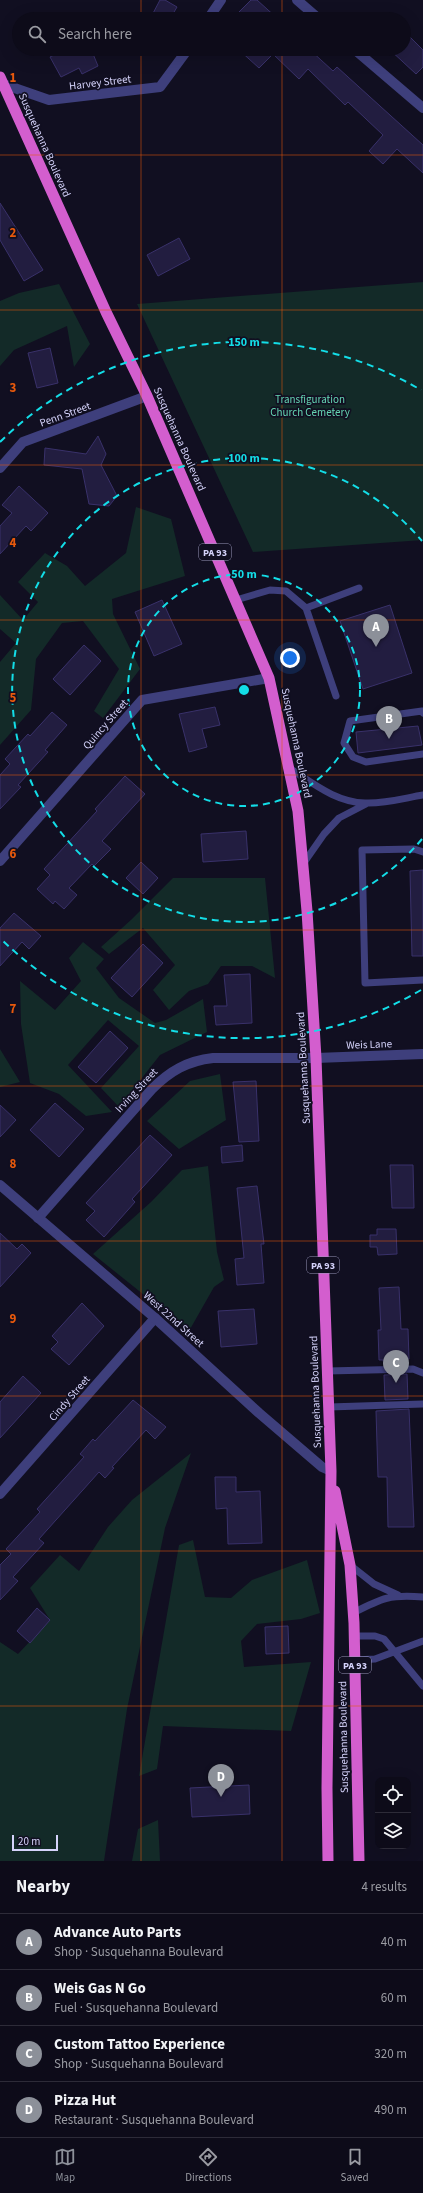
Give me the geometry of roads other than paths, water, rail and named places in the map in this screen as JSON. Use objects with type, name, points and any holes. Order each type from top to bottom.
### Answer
[{"type":"highway","name":"Susquehanna Boulevard","points":[[1,82],[106,312],[147,396],[269,678],[298,811],[316,1058],[331,1471],[327,1788],[328,1861]]},
{"type":"highway","name":"Susquehanna Boulevard","points":[[331,1471],[350,1565],[355,1660],[359,1861]]},
{"type":"street","points":[[213,12],[221,0]]},
{"type":"street","points":[[297,0],[311,12]]},
{"type":"street","name":"Harvey Street","points":[[1,82],[49,100],[160,87],[183,56]]},
{"type":"street","points":[[362,56],[423,108]]},
{"type":"street","name":"Penn Street","points":[[0,468],[23,442],[147,396]]},
{"type":"street","name":"Quincy Street","points":[[0,861],[142,700],[269,678]]},
{"type":"street","name":"Weis Lane","points":[[316,1058],[423,1054]]},
{"type":"street","name":"Irving Street","points":[[38,1218],[152,1088],[169,1072],[200,1059],[316,1058]]},
{"type":"street","name":"West 22nd Street","points":[[0,1185],[155,1318],[259,1413],[322,1467],[331,1471]]},
{"type":"street","name":"Cindy Street","points":[[0,1494],[155,1318]]},
{"type":"lane","points":[[306,608],[359,588]]},
{"type":"lane","points":[[236,600],[270,590],[286,591],[306,608],[336,696]]},
{"type":"lane","points":[[423,713],[422,711],[350,721],[344,743],[353,757],[366,762],[423,754]]},
{"type":"lane","points":[[289,768],[328,794],[366,804]]},
{"type":"lane","points":[[303,864],[324,834],[339,818],[366,804],[423,795]]},
{"type":"lane","points":[[423,852],[414,849],[362,850],[365,983],[423,980]]},
{"type":"lane","points":[[327,1371],[413,1369],[423,1373]]},
{"type":"lane","points":[[329,1407],[423,1404]]},
{"type":"lane","points":[[350,1565],[374,1584],[398,1595]]},
{"type":"lane","points":[[353,1613],[382,1599],[398,1595],[423,1597]]},
{"type":"lane","points":[[354,1636],[375,1636],[384,1639],[423,1686]]},
{"type":"lane","points":[[355,1660],[375,1659],[423,1641]]},
{"type":"place","name":"Advance Auto Parts","points":[[376,647]]},
{"type":"place","name":"Weis Gas N Go","points":[[389,739]]},
{"type":"place","name":"Custom Tattoo Experience","points":[[396,1383]]},
{"type":"place","name":"Pizza Hut","points":[[221,1797]]},
{"type":"park label","name":"Transfiguration Church Cemetery","points":[[310,405]]}]
